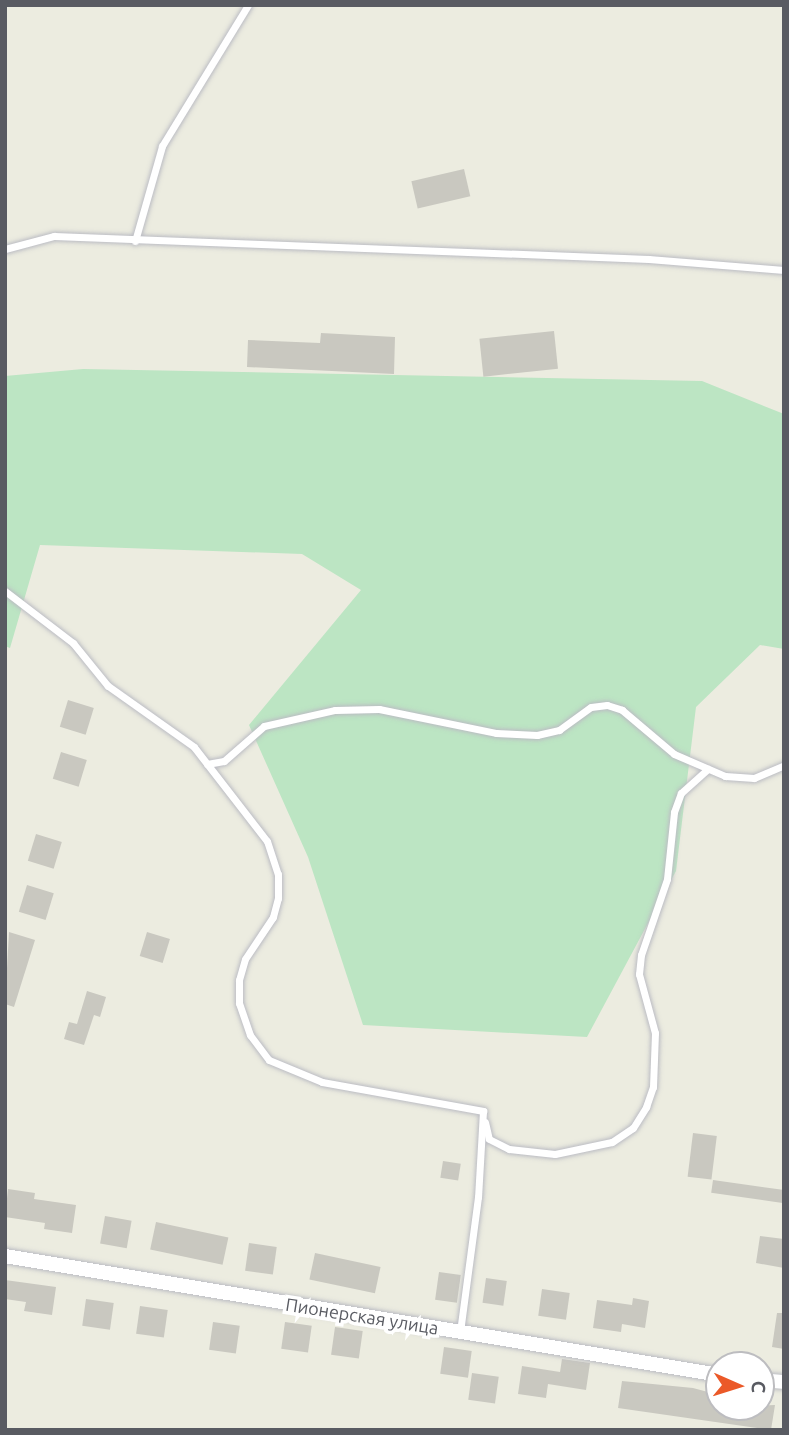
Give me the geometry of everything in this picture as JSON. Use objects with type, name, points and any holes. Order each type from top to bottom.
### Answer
[{"type":"street","name":"Пионерская улица","points":[[5,1256],[705,1373]]},
{"type":"lane","points":[[135,242],[162,146],[248,5]]},
{"type":"lane","points":[[5,248],[54,236],[135,242],[649,259],[784,270]]},
{"type":"lane","points":[[5,592],[72,643],[108,686],[194,747],[267,841],[278,874],[273,917],[245,959],[239,980],[239,1003],[250,1035],[269,1060],[322,1082],[483,1111]]},
{"type":"lane","points":[[207,764],[224,761],[264,726],[335,710],[390,710],[496,733],[537,735],[559,730],[591,707],[607,705],[622,710],[674,754],[725,776],[754,778],[784,765]]},
{"type":"lane","points":[[483,1111],[489,1139],[509,1149],[555,1154],[612,1142],[633,1128],[646,1107],[653,1087],[655,1033],[639,974],[641,955],[667,879],[674,812],[681,793],[708,769]]},
{"type":"lane","points":[[460,1332],[478,1197],[483,1111]]},
{"type":"green space","points":[[83,369],[702,381],[784,414],[784,649],[760,645],[696,707],[676,871],[587,1037],[363,1025],[308,857],[249,725],[361,590],[302,554],[40,545],[10,648],[5,646],[5,376]]},
{"type":"building","points":[[464,169],[470,196],[418,208],[411,181]]},
{"type":"building","points":[[554,331],[558,369],[483,377],[479,339]]},
{"type":"building","points":[[321,333],[395,337],[394,374],[247,367],[248,340],[320,343]]},
{"type":"building","points":[[68,700],[94,708],[86,735],[60,727]]},
{"type":"building","points":[[61,752],[87,760],[79,787],[53,779]]},
{"type":"building","points":[[36,834],[62,842],[54,869],[28,861]]},
{"type":"building","points":[[27,885],[54,893],[46,920],[19,912]]},
{"type":"building","points":[[9,932],[35,940],[14,1007],[5,1004]]},
{"type":"building","points":[[147,932],[170,939],[163,963],[140,956]]},
{"type":"building","points":[[87,991],[106,997],[100,1017],[94,1015],[84,1045],[64,1039],[69,1022],[77,1024]]},
{"type":"building","points":[[693,1133],[717,1136],[711,1180],[688,1177]]},
{"type":"building","points":[[443,1161],[461,1164],[458,1181],[440,1178]]},
{"type":"building","points":[[713,1180],[784,1190],[782,1203],[711,1193]]},
{"type":"building","points":[[8,1189],[35,1193],[34,1199],[76,1205],[72,1233],[44,1229],[45,1223],[5,1217]]},
{"type":"building","points":[[105,1216],[132,1221],[127,1248],[100,1244]]},
{"type":"building","points":[[156,1222],[228,1237],[223,1265],[150,1249]]},
{"type":"building","points":[[760,1236],[784,1239],[784,1268],[756,1263]]},
{"type":"building","points":[[249,1243],[277,1247],[273,1275],[245,1271]]},
{"type":"building","points":[[315,1253],[381,1267],[375,1293],[309,1279]]},
{"type":"building","points":[[439,1272],[461,1275],[457,1303],[435,1300]]},
{"type":"building","points":[[486,1278],[507,1281],[503,1306],[483,1303]]},
{"type":"building","points":[[5,1280],[56,1287],[52,1315],[24,1311],[26,1302],[5,1299]]},
{"type":"building","points":[[542,1289],[570,1293],[566,1320],[538,1316]]},
{"type":"building","points":[[633,1298],[649,1301],[645,1328],[622,1324],[621,1332],[593,1328],[597,1300],[632,1305]]},
{"type":"building","points":[[86,1299],[114,1303],[110,1330],[82,1326]]},
{"type":"building","points":[[140,1306],[168,1310],[164,1338],[136,1334]]},
{"type":"building","points":[[777,1313],[784,1313],[784,1349],[772,1347]]},
{"type":"building","points":[[213,1322],[240,1326],[236,1353],[209,1350]]},
{"type":"building","points":[[285,1322],[312,1326],[308,1352],[281,1349]]},
{"type":"building","points":[[335,1327],[363,1331],[359,1359],[331,1355]]},
{"type":"building","points":[[444,1347],[472,1351],[468,1378],[440,1374]]},
{"type":"building","points":[[562,1359],[590,1363],[586,1390],[548,1384],[546,1398],[518,1394],[522,1366],[560,1372]]},
{"type":"building","points":[[472,1373],[499,1377],[495,1403],[468,1400]]},
{"type":"building","points":[[622,1381],[705,1391],[705,1421],[618,1408]]},
{"type":"building","points":[[708,1421],[772,1421],[771,1430]]}]
